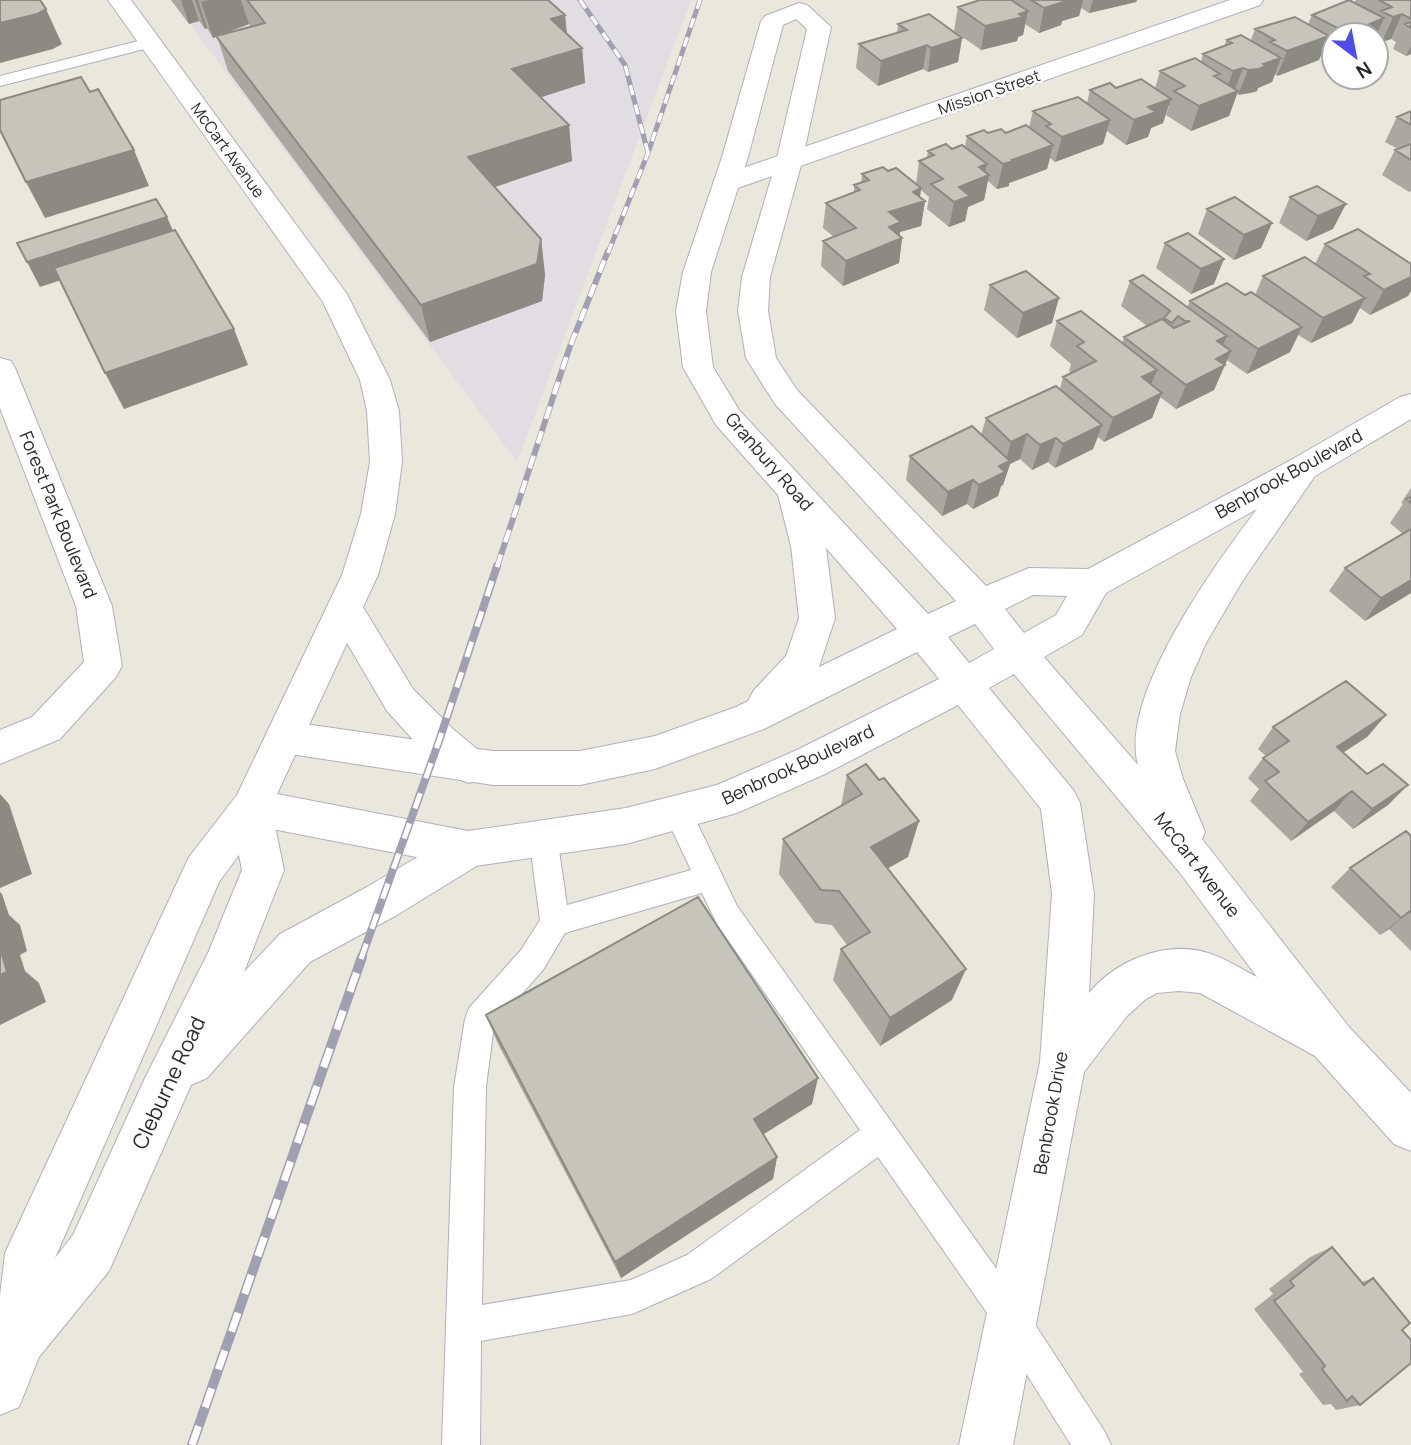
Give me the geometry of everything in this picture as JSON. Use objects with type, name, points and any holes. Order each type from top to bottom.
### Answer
[{"type":"street","name":"McCart Avenue","points":[[119,0],[337,301]]},
{"type":"street","name":"Mission Street","points":[[726,183],[1252,0]]},
{"type":"street","name":"Granbury Road","points":[[976,701],[923,633],[727,417],[698,367],[691,311],[697,272],[773,21],[800,5],[820,27],[789,162],[756,277],[753,311],[761,358],[786,397],[980,603]]},
{"type":"street","name":"Cleburne Road","points":[[21,1339],[30,1253],[204,870],[251,807],[360,575],[378,514],[386,462],[383,411],[375,380],[337,301]]},
{"type":"street","name":"Forest Park Boulevard","points":[[0,368],[94,606],[103,666],[46,728],[0,748]]},
{"type":"street","name":"Benbrook Boulevard","points":[[251,807],[468,849],[626,826],[723,801],[811,762],[976,701],[1019,654],[1069,625],[1093,583],[1303,468],[1411,405]]},
{"type":"street","points":[[1195,860],[1155,754],[1169,682],[1216,590],[1303,468]]},
{"type":"street","points":[[750,718],[802,664],[817,618],[808,546],[793,491]]},
{"type":"street","points":[[284,737],[469,766],[579,768],[655,752],[750,718],[1028,581],[1093,583]]},
{"type":"street","name":"McCart Avenue","points":[[980,603],[1019,654],[1195,860],[1333,1043],[1411,1127]]},
{"type":"street","points":[[345,608],[400,701],[439,741],[469,766]]},
{"type":"street","name":"Benbrook Drive","points":[[976,701],[1060,803],[1073,894],[1063,1062],[986,1445]]},
{"type":"street","name":"Cleburne Road","points":[[0,1388],[21,1339],[91,1253],[162,1095],[226,963],[263,870],[251,807]]},
{"type":"street","points":[[162,1095],[295,948],[382,901],[468,849]]},
{"type":"street","points":[[1063,1062],[1111,1001],[1130,984],[1153,973],[1179,970],[1206,973],[1333,1043]]},
{"type":"lane","points":[[0,81],[150,43]]},
{"type":"lane","points":[[678,813],[727,915],[1011,1318],[1093,1445]]},
{"type":"lane","points":[[461,1445],[470,1087],[480,1019],[532,960],[555,922],[543,838]]},
{"type":"lane","points":[[555,922],[710,878]]},
{"type":"lane","points":[[465,1326],[632,1297],[699,1267],[882,1135]]},
{"type":"shaded area","points":[[172,0],[691,0],[517,462]]},
{"type":"building","points":[[0,0],[40,0],[46,9],[37,14],[0,23]]},
{"type":"building","points":[[247,0],[548,0],[565,15],[551,19],[582,48],[512,69],[569,125],[468,157],[541,239],[537,264],[421,305],[216,36],[265,23]]},
{"type":"building","points":[[980,0],[1011,0],[1028,11],[1019,14],[1023,17],[985,26],[958,7]]},
{"type":"building","points":[[1031,0],[1065,0],[1067,1],[1044,8]]},
{"type":"building","points":[[1349,0],[1384,18],[1377,21],[1324,21],[1312,15]]},
{"type":"building","points":[[1379,0],[1411,0],[1411,19],[1402,14],[1393,17],[1381,11],[1392,7]]},
{"type":"building","points":[[929,14],[962,38],[931,48],[927,45],[881,61],[859,44],[907,30],[898,24]]},
{"type":"building","points":[[1295,17],[1320,31],[1320,39],[1287,51],[1270,42],[1275,40],[1255,29]]},
{"type":"building","points":[[1241,35],[1281,58],[1263,64],[1266,66],[1259,69],[1243,68],[1233,71],[1203,54],[1232,43],[1227,40]]},
{"type":"building","points":[[1195,58],[1220,74],[1214,76],[1238,91],[1199,106],[1174,91],[1185,86],[1160,71]]},
{"type":"building","points":[[81,77],[90,92],[98,89],[134,150],[26,182],[0,130],[0,100]]},
{"type":"building","points":[[1141,79],[1171,99],[1148,107],[1156,112],[1134,120],[1090,90],[1110,83],[1116,88]]},
{"type":"building","points":[[1078,97],[1110,120],[1062,137],[1046,126],[1051,124],[1033,111]]},
{"type":"building","points":[[1411,111],[1411,125],[1397,117]]},
{"type":"building","points":[[1026,125],[1053,145],[1003,164],[967,136],[984,130],[988,133],[1001,129],[1006,133]]},
{"type":"building","points":[[946,144],[952,149],[962,145],[987,164],[979,167],[989,175],[959,187],[970,196],[954,202],[931,184],[943,179],[919,161],[934,155],[928,151]]},
{"type":"building","points":[[1411,144],[1411,160],[1395,150]]},
{"type":"building","points":[[883,167],[888,171],[896,168],[921,188],[913,192],[925,201],[889,212],[901,222],[889,227],[902,238],[846,261],[823,241],[856,228],[826,203],[860,190],[854,185],[869,180],[862,174]]},
{"type":"building","points":[[1317,186],[1346,204],[1318,216],[1290,197]]},
{"type":"building","points":[[1235,197],[1272,223],[1244,235],[1207,209]]},
{"type":"building","points":[[156,199],[167,217],[27,262],[17,243]]},
{"type":"building","points":[[1358,229],[1411,264],[1411,277],[1384,290],[1364,276],[1370,274],[1325,244]]},
{"type":"building","points":[[175,230],[234,329],[105,373],[54,268]]},
{"type":"building","points":[[1188,233],[1224,259],[1201,269],[1165,243]]},
{"type":"building","points":[[1305,257],[1365,298],[1323,318],[1263,276]]},
{"type":"building","points":[[1026,271],[1059,298],[1023,313],[990,285]]},
{"type":"building","points":[[1143,275],[1227,336],[1217,341],[1231,351],[1216,359],[1225,365],[1186,385],[1124,337],[1162,319],[1174,328],[1190,321],[1178,316],[1172,323],[1164,318],[1170,311],[1130,281]]},
{"type":"building","points":[[1227,283],[1245,295],[1251,292],[1302,327],[1258,349],[1190,301]]},
{"type":"building","points":[[1081,311],[1157,370],[1142,377],[1162,393],[1113,418],[1063,377],[1096,361],[1077,346],[1084,342],[1057,321]]},
{"type":"building","points":[[1056,386],[1102,425],[1063,444],[1056,438],[1040,445],[1027,434],[1011,442],[986,418]]},
{"type":"building","points":[[972,426],[1010,461],[999,466],[1005,472],[979,485],[973,480],[948,492],[910,456]]},
{"type":"building","points":[[1411,529],[1411,580],[1381,598],[1345,568]]},
{"type":"building","points":[[1346,681],[1386,715],[1337,747],[1367,774],[1383,764],[1408,785],[1372,809],[1352,791],[1308,822],[1265,781],[1279,772],[1263,758],[1289,741],[1273,727]]},
{"type":"building","points":[[866,764],[879,780],[884,778],[919,821],[871,847],[966,969],[890,1018],[841,949],[870,932],[839,891],[821,890],[783,839],[862,794],[847,775]]},
{"type":"building","points":[[1406,831],[1411,836],[1411,913],[1410,911],[1401,918],[1350,868]]},
{"type":"building","points":[[698,897],[818,1078],[754,1119],[777,1157],[615,1262],[486,1015]]},
{"type":"building","points":[[0,952],[7,972],[0,975]]},
{"type":"building","points":[[1332,1247],[1364,1285],[1373,1278],[1410,1323],[1402,1330],[1411,1340],[1411,1363],[1360,1405],[1352,1396],[1347,1401],[1322,1369],[1325,1366],[1274,1301],[1294,1286],[1290,1281]]},
{"type":"railway","points":[[580,0],[625,65],[648,153]]},
{"type":"railway","points":[[648,153],[700,0]]},
{"type":"railway","points":[[608,253],[648,153]]},
{"type":"railway","points":[[497,567],[569,349],[608,251]]},
{"type":"railway","points":[[361,959],[439,741],[497,566]]},
{"type":"railway","points":[[192,1445],[362,957]]}]
